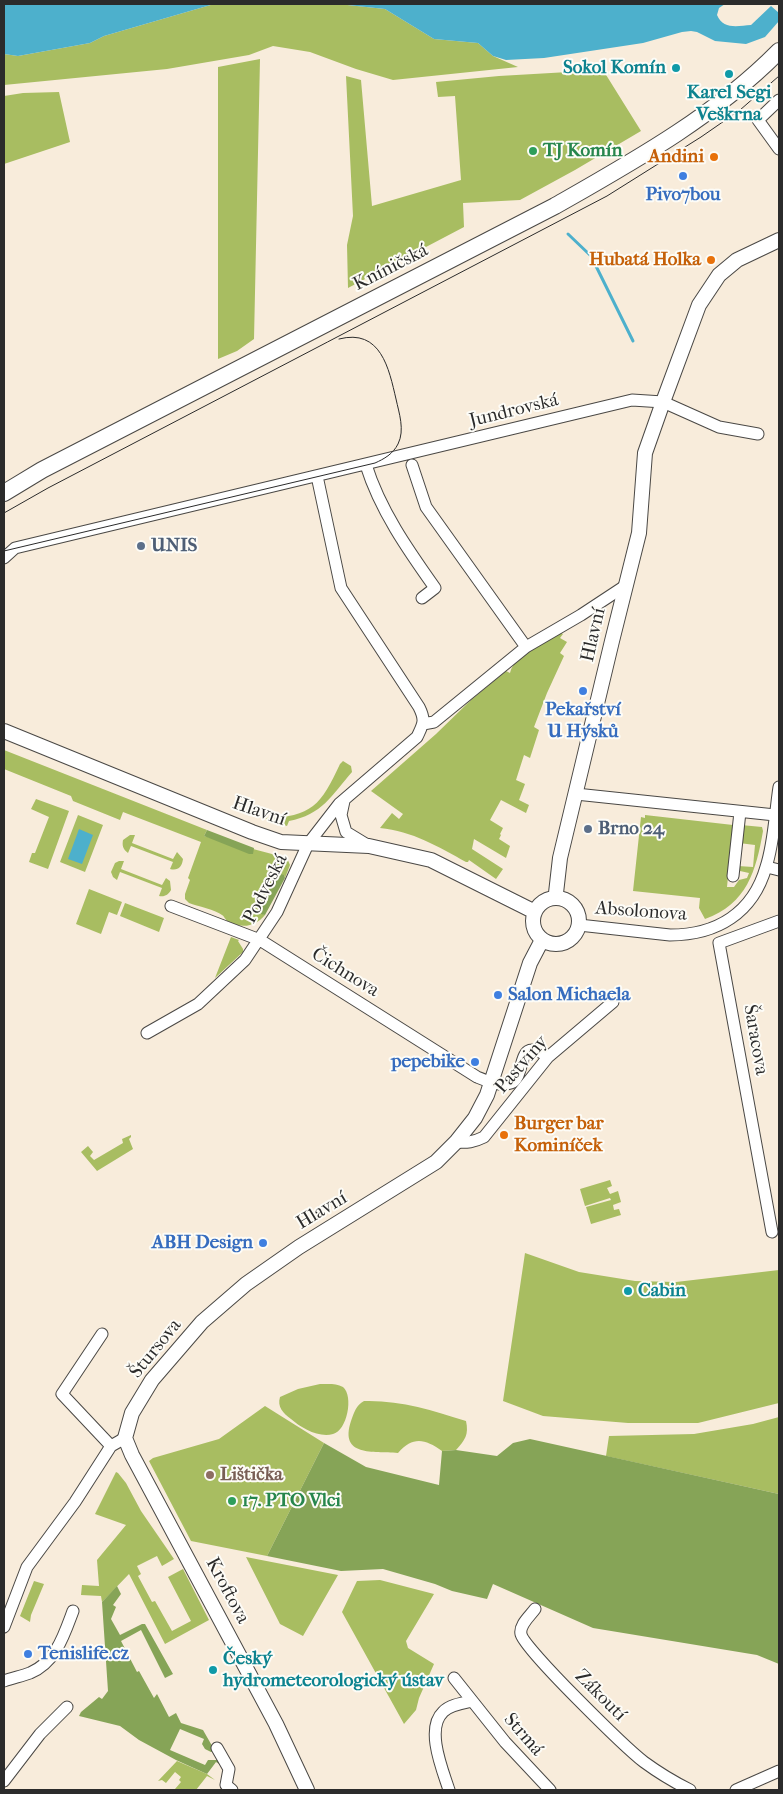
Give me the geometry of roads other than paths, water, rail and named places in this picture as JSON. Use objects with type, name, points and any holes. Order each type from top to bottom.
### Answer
[{"type":"main road","name":"Kníničská","points":[[4,494],[42,470],[555,206],[630,164],[678,133],[729,96],[779,51]]},
{"type":"street","points":[[779,100],[758,120],[779,149]]},
{"type":"street","name":"Hlavní","points":[[557,898],[560,858],[639,533],[645,453],[699,305],[719,275],[737,260],[779,240]]},
{"type":"street","name":"Jundrovská","points":[[4,558],[15,548],[632,400],[663,402]]},
{"type":"street","points":[[663,402],[719,427],[758,434]]},
{"type":"street","points":[[370,464],[370,478],[401,538],[434,588],[422,598]]},
{"type":"street","points":[[412,465],[426,507],[526,647]]},
{"type":"street","points":[[317,476],[341,588],[419,707],[424,724]]},
{"type":"street","name":"Hlavní","points":[[580,615],[625,586]]},
{"type":"street","name":"Podveská","points":[[147,1033],[198,1004],[245,960],[277,912],[308,844],[345,800],[417,737],[424,724],[434,722],[526,647],[580,615]]},
{"type":"street","name":"Hlavní","points":[[4,731],[280,842],[369,846],[431,860],[535,912]]},
{"type":"street","name":"Absolonova","points":[[579,925],[684,935],[704,931],[730,919],[752,898],[760,885],[767,866],[779,787]]},
{"type":"street","points":[[576,794],[775,815]]},
{"type":"street","points":[[345,800],[341,815],[346,832],[369,846]]},
{"type":"street","points":[[733,876],[740,812]]},
{"type":"street","points":[[767,866],[779,870]]},
{"type":"street","points":[[557,898],[564,900],[575,909],[579,925],[573,937],[561,944],[548,943],[542,940],[537,934],[532,919],[539,905],[545,901],[557,898]]},
{"type":"street","name":"Čichnova","points":[[171,906],[260,940],[477,1077],[492,1083]]},
{"type":"street","name":"Šaracova","points":[[772,1232],[719,943],[779,921]]},
{"type":"street","name":"Hlavní","points":[[246,1284],[299,1247],[436,1162],[456,1142],[481,1108],[492,1083],[530,962],[542,940]]},
{"type":"street","name":"Pastviny","points":[[456,1142],[477,1141],[485,1136],[548,1056],[613,1002]]},
{"type":"street","points":[[492,1083],[511,1083],[516,1080],[521,1062],[525,1054],[530,1050],[536,1050],[548,1056]]},
{"type":"street","name":"Štursova","points":[[125,1438],[132,1412],[152,1380],[202,1322],[246,1284]]},
{"type":"street","points":[[102,1334],[62,1394],[110,1446]]},
{"type":"street","points":[[4,1628],[27,1567],[75,1502],[110,1446],[125,1438]]},
{"type":"street","name":"Kroftova","points":[[125,1438],[132,1455],[274,1720],[306,1790]]},
{"type":"street","name":"Zákoutí","points":[[535,1609],[521,1628],[521,1636],[533,1653],[611,1732],[643,1761],[675,1783],[690,1790]]},
{"type":"street","points":[[4,1681],[31,1673],[48,1661],[61,1641],[73,1611]]},
{"type":"street","name":"Strmá","points":[[454,1678],[505,1742],[550,1790]]},
{"type":"street","points":[[449,1790],[439,1759],[435,1738],[436,1724],[443,1712],[457,1704],[472,1701]]},
{"type":"street","points":[[4,1781],[40,1734],[66,1707]]},
{"type":"street","points":[[217,1748],[229,1769],[227,1789]]},
{"type":"street","points":[[736,1790],[779,1771]]},
{"type":"water","points":[[4,4],[214,4],[104,36],[90,43],[18,56],[4,54]]},
{"type":"water","points":[[338,4],[725,4],[719,8],[717,15],[727,25],[751,25],[771,6],[779,13],[779,21],[765,37],[746,44],[715,41],[691,31],[643,43],[544,58],[506,60],[493,56],[478,43],[434,39],[385,9]]},
{"type":"water","points":[[79,829],[93,835],[82,864],[68,859]]},
{"type":"waterway","points":[[568,234],[591,256],[633,341]]},
{"type":"tram line","points":[[4,513],[48,488],[607,196],[740,110],[779,76]]},
{"type":"tram line","points":[[4,551],[375,463],[385,458],[394,451],[401,433],[400,416],[386,364],[374,345],[365,340],[353,337],[339,339]]},
{"type":"place","name":"Sokol Komín","points":[[676,68]]},
{"type":"place","name":"Karel Segi Veškrna","points":[[729,74]]},
{"type":"place","name":"TJ Komín","points":[[533,151]]},
{"type":"place","name":"Andini","points":[[714,157]]},
{"type":"place","name":"Pivo7bou","points":[[683,176]]},
{"type":"place","name":"Hubatá Holka","points":[[711,260]]},
{"type":"place","name":"UNIS","points":[[141,546]]},
{"type":"place","name":"Pekařství U Hýsků","points":[[583,691]]},
{"type":"place","name":"Brno 24","points":[[588,829]]},
{"type":"place","name":"Salon Michaela","points":[[498,995]]},
{"type":"place","name":"pepebike","points":[[475,1062]]},
{"type":"place","name":"Burger bar Kominíček","points":[[504,1135]]},
{"type":"place","name":"ABH Design","points":[[263,1243]]},
{"type":"place","name":"Cabin","points":[[628,1291]]},
{"type":"place","name":"Lištička","points":[[210,1475]]},
{"type":"place","name":"17. PTO Vlci","points":[[232,1501]]},
{"type":"place","name":"Tenislife.cz","points":[[28,1654]]},
{"type":"place","name":"Český hydrometeorologický ústav","points":[[213,1670]]}]
